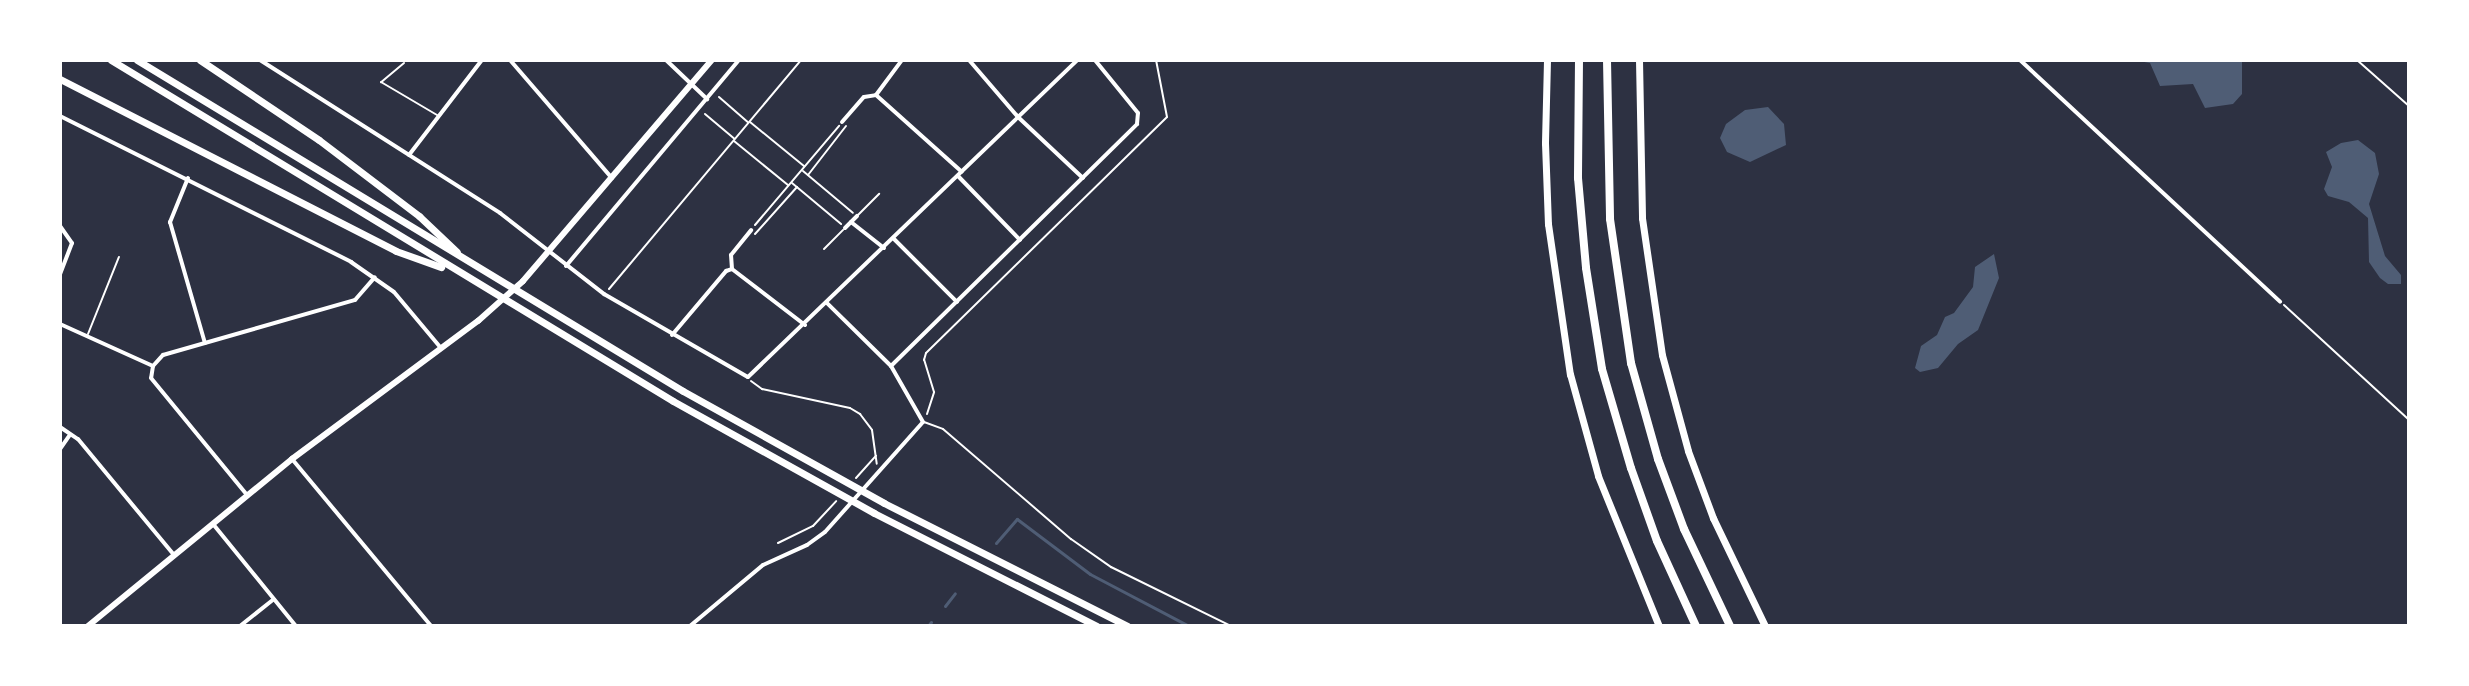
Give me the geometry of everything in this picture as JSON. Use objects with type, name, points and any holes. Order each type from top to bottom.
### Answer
[{"type":"highway","points":[[111,60],[458,273],[826,487],[1097,626]]},
{"type":"highway","points":[[137,60],[490,276],[836,476],[1128,626]]},
{"type":"highway","points":[[200,60],[319,140],[419,216],[467,262]]},
{"type":"highway","points":[[1547,60],[1545,164],[1548,224],[1570,374],[1598,476],[1659,626]]},
{"type":"highway","points":[[1579,60],[1580,208],[1602,369],[1641,497],[1696,626]]},
{"type":"highway","points":[[1607,60],[1610,219],[1631,363],[1658,459],[1684,529],[1730,626]]},
{"type":"highway","points":[[1639,60],[1640,204],[1662,355],[1688,451],[1713,518],[1765,626]]},
{"type":"highway","points":[[60,79],[396,251],[458,273]]},
{"type":"street","points":[[260,60],[500,213],[604,294],[748,377],[1077,60]]},
{"type":"street","points":[[409,155],[482,60]]},
{"type":"street","points":[[510,60],[612,178]]},
{"type":"street","points":[[666,60],[693,82],[707,99]]},
{"type":"street","points":[[88,626],[292,459],[478,321],[548,253],[712,60]]},
{"type":"street","points":[[566,267],[739,60]]},
{"type":"street","points":[[842,122],[864,97],[876,95],[902,60]]},
{"type":"street","points":[[969,60],[1018,117],[1083,178]]},
{"type":"street","points":[[891,366],[1139,119],[1097,62],[1104,60]]},
{"type":"street","points":[[2020,60],[2280,302]]},
{"type":"street","points":[[876,95],[960,174],[1020,240]]},
{"type":"street","points":[[60,116],[188,178],[375,277],[401,299],[441,348]]},
{"type":"street","points":[[188,178],[171,224],[205,343]]},
{"type":"street","points":[[845,228],[857,216]]},
{"type":"street","points":[[851,222],[884,248]]},
{"type":"street","points":[[60,226],[72,243],[60,274]]},
{"type":"street","points":[[751,230],[731,255],[732,269],[805,325]]},
{"type":"street","points":[[894,239],[957,302]]},
{"type":"street","points":[[672,335],[726,271],[732,269]]},
{"type":"street","points":[[247,495],[151,378],[153,366],[161,356],[350,302],[361,295],[375,277]]},
{"type":"street","points":[[690,626],[763,565],[807,545],[825,532],[923,422],[891,366],[827,303]]},
{"type":"street","points":[[60,324],[153,366]]},
{"type":"street","points":[[60,427],[69,436],[78,439],[174,555]]},
{"type":"street","points":[[60,449],[69,436]]},
{"type":"street","points":[[292,459],[431,626]]},
{"type":"street","points":[[213,524],[296,626]]},
{"type":"street","points":[[240,626],[274,599]]},
{"type":"lane","points":[[404,63],[381,82],[439,116]]},
{"type":"lane","points":[[857,216],[879,194]]},
{"type":"lane","points":[[824,249],[845,228]]},
{"type":"lane","points":[[87,335],[119,257]]},
{"type":"lane","points":[[923,422],[943,429],[1071,539],[1111,567],[1231,626]]},
{"type":"path","points":[[604,294],[801,60]]},
{"type":"path","points":[[923,422],[934,392],[924,360],[926,353],[1167,117],[1156,60]]},
{"type":"path","points":[[2357,60],[2409,106]]},
{"type":"path","points":[[713,92],[857,216]]},
{"type":"path","points":[[699,108],[734,140],[845,228]]},
{"type":"path","points":[[797,187],[757,235],[751,230],[842,122],[848,127],[808,175]]},
{"type":"path","points":[[2280,302],[2409,420]]},
{"type":"path","points":[[748,377],[762,389],[850,408],[860,414],[872,430],[878,473]]},
{"type":"path","points":[[855,479],[877,455]]},
{"type":"path","points":[[778,543],[813,526],[845,490]]},
{"type":"water","points":[[2133,60],[2242,60],[2242,94],[2233,104],[2205,108],[2193,84],[2160,86],[2150,63]]},
{"type":"water","points":[[1768,107],[1784,124],[1786,145],[1750,162],[1727,152],[1720,138],[1726,124],[1745,110]]},
{"type":"water","points":[[2358,140],[2375,153],[2379,174],[2369,204],[2385,256],[2401,275],[2401,284],[2388,284],[2369,262],[2368,218],[2349,202],[2328,196],[2324,189],[2332,167],[2326,152],[2341,143]]},
{"type":"water","points":[[1994,254],[1999,278],[1978,330],[1958,344],[1938,368],[1920,372],[1915,368],[1921,346],[1937,335],[1945,317],[1954,313],[1973,287],[1975,267]]},
{"type":"waterway","points":[[996,543],[1017,519],[1090,574],[1189,626]]},
{"type":"waterway","points":[[945,606],[955,593]]},
{"type":"waterway","points":[[928,626],[931,622]]}]
